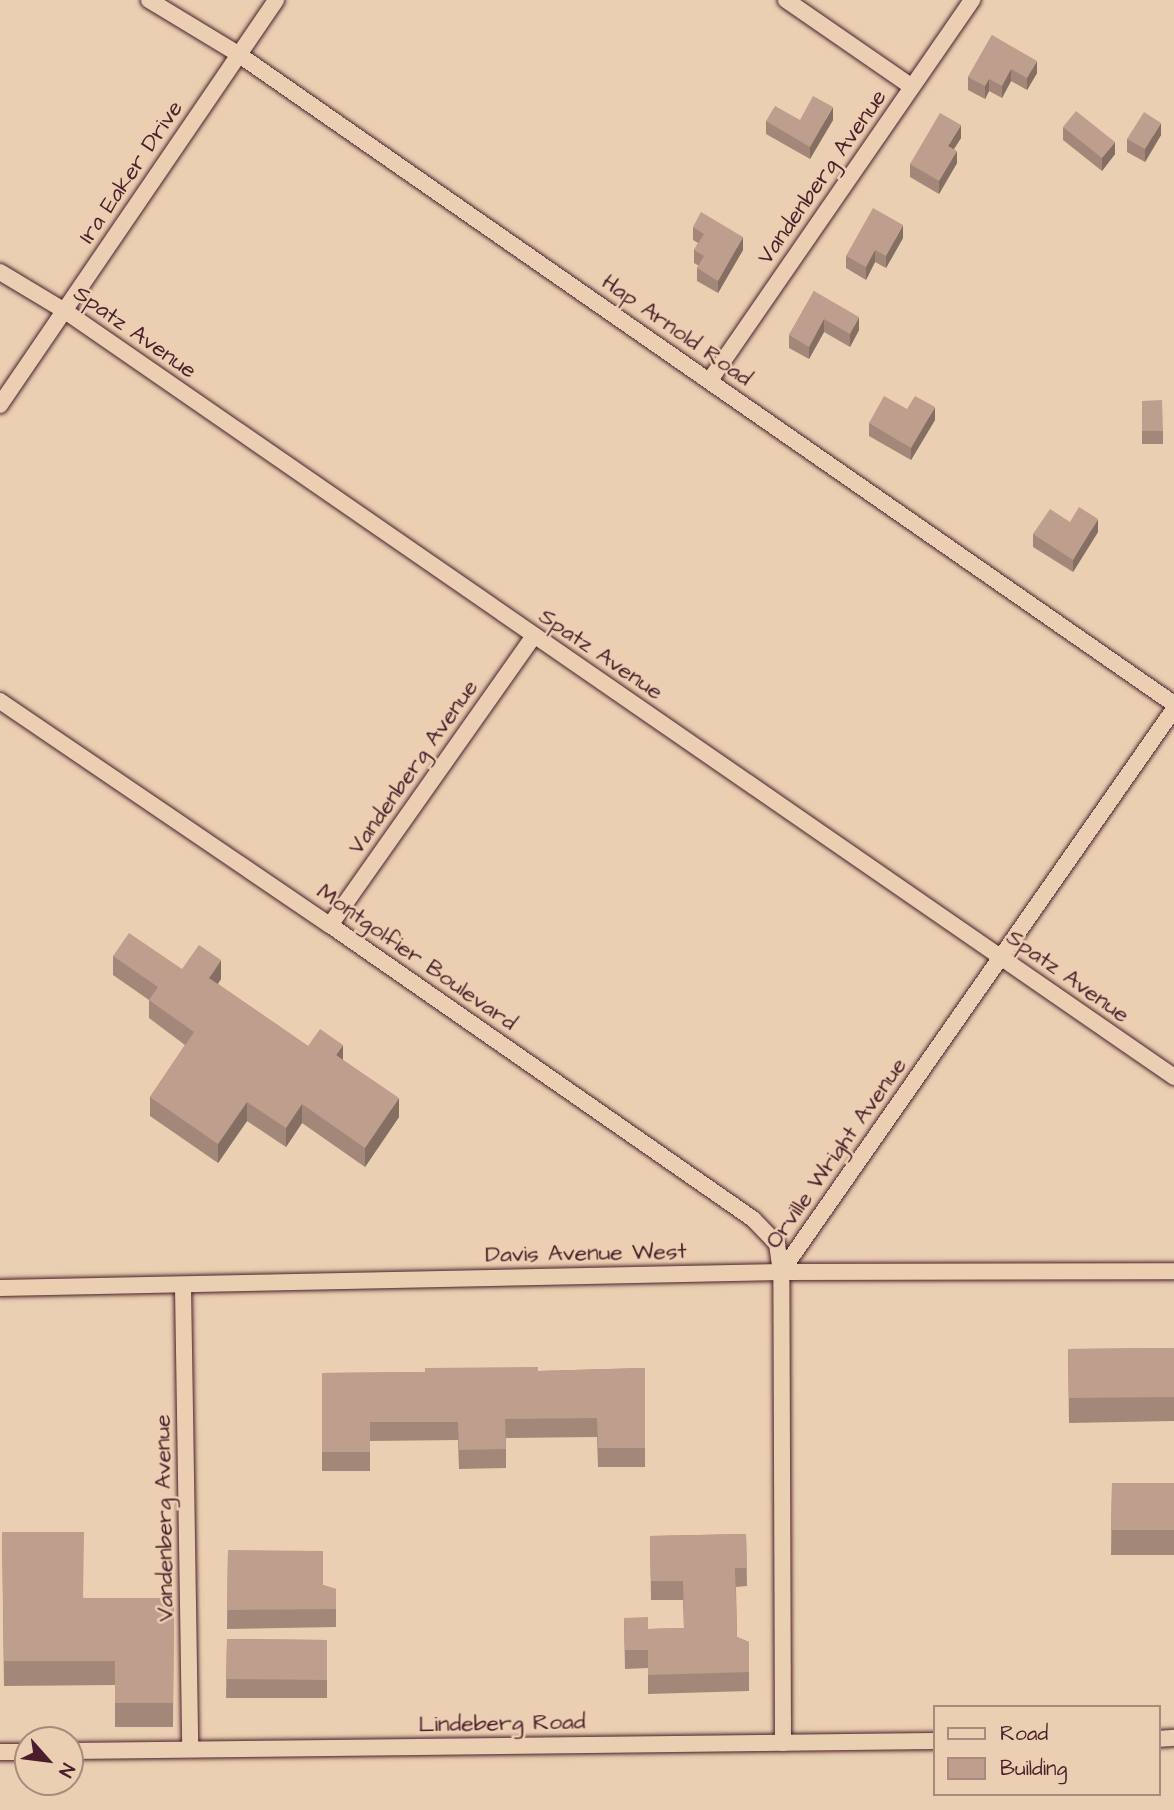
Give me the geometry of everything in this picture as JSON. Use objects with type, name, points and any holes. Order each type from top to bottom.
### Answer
[{"type":"street","name":"Hap Arnold Road","points":[[149,0],[238,54],[710,380],[1174,706]]},
{"type":"street","name":"Ira Eaker Drive","points":[[0,405],[276,0]]},
{"type":"street","points":[[786,0],[912,87]]},
{"type":"street","name":"Vandenberg Avenue","points":[[710,380],[972,0]]},
{"type":"street","name":"Spatz Avenue","points":[[0,272],[65,311],[1174,1077]]},
{"type":"street","name":"Vandenberg Avenue","points":[[330,925],[534,636]]},
{"type":"street","name":"Montgolfier Boulevard","points":[[0,701],[330,925],[753,1219],[777,1244],[781,1272]]},
{"type":"street","name":"Orville Wright Avenue","points":[[783,1743],[781,1272],[1174,706]]},
{"type":"street","name":"Davis Avenue West","points":[[0,1288],[781,1272],[1174,1271]]},
{"type":"street","name":"Vandenberg Avenue","points":[[183,1286],[190,1749]]},
{"type":"street","name":"Lindeberg Road","points":[[84,1751],[932,1741]]},
{"type":"building","points":[[992,35],[1037,61],[1027,78],[1011,69],[1002,86],[989,79],[985,86],[968,77]]},
{"type":"building","points":[[813,96],[833,107],[810,147],[766,121],[775,106],[800,120]]},
{"type":"building","points":[[1076,111],[1115,142],[1102,158],[1063,127]]},
{"type":"building","points":[[1144,112],[1161,123],[1145,149],[1127,139]]},
{"type":"building","points":[[940,113],[961,125],[948,146],[957,151],[939,181],[910,164]]},
{"type":"building","points":[[873,208],[903,225],[886,256],[875,250],[866,267],[846,256]]},
{"type":"building","points":[[701,212],[743,237],[718,281],[697,268],[704,256],[694,250],[704,234],[693,227]]},
{"type":"building","points":[[814,291],[859,317],[850,334],[824,319],[809,347],[789,335]]},
{"type":"building","points":[[884,396],[907,409],[915,396],[935,407],[911,448],[869,423]]},
{"type":"building","points":[[1162,400],[1163,431],[1142,431],[1142,401]]},
{"type":"building","points":[[1079,507],[1098,519],[1073,560],[1033,534],[1050,509],[1070,522]]},
{"type":"building","points":[[129,933],[182,969],[199,945],[221,960],[209,978],[308,1046],[320,1029],[343,1045],[336,1055],[399,1098],[365,1148],[302,1104],[286,1128],[247,1102],[218,1144],[150,1097],[194,1032],[149,1000],[158,987],[113,956]]},
{"type":"building","points":[[1174,1348],[1174,1397],[1069,1398],[1068,1349]]},
{"type":"building","points":[[538,1367],[538,1371],[645,1368],[645,1448],[598,1448],[597,1418],[505,1419],[506,1449],[459,1450],[458,1422],[370,1422],[370,1452],[322,1452],[322,1373],[425,1372],[425,1368]]},
{"type":"building","points":[[1112,1483],[1174,1483],[1174,1530],[1111,1530]]},
{"type":"building","points":[[2,1532],[84,1532],[83,1598],[174,1598],[173,1703],[115,1703],[115,1661],[4,1661]]},
{"type":"building","points":[[746,1534],[747,1568],[735,1568],[737,1637],[749,1642],[749,1672],[648,1675],[648,1650],[625,1650],[624,1618],[648,1617],[648,1629],[684,1628],[683,1581],[651,1581],[650,1536]]},
{"type":"building","points":[[228,1550],[323,1551],[323,1585],[336,1589],[336,1609],[227,1610]]},
{"type":"building","points":[[227,1639],[327,1640],[327,1680],[226,1679]]}]
